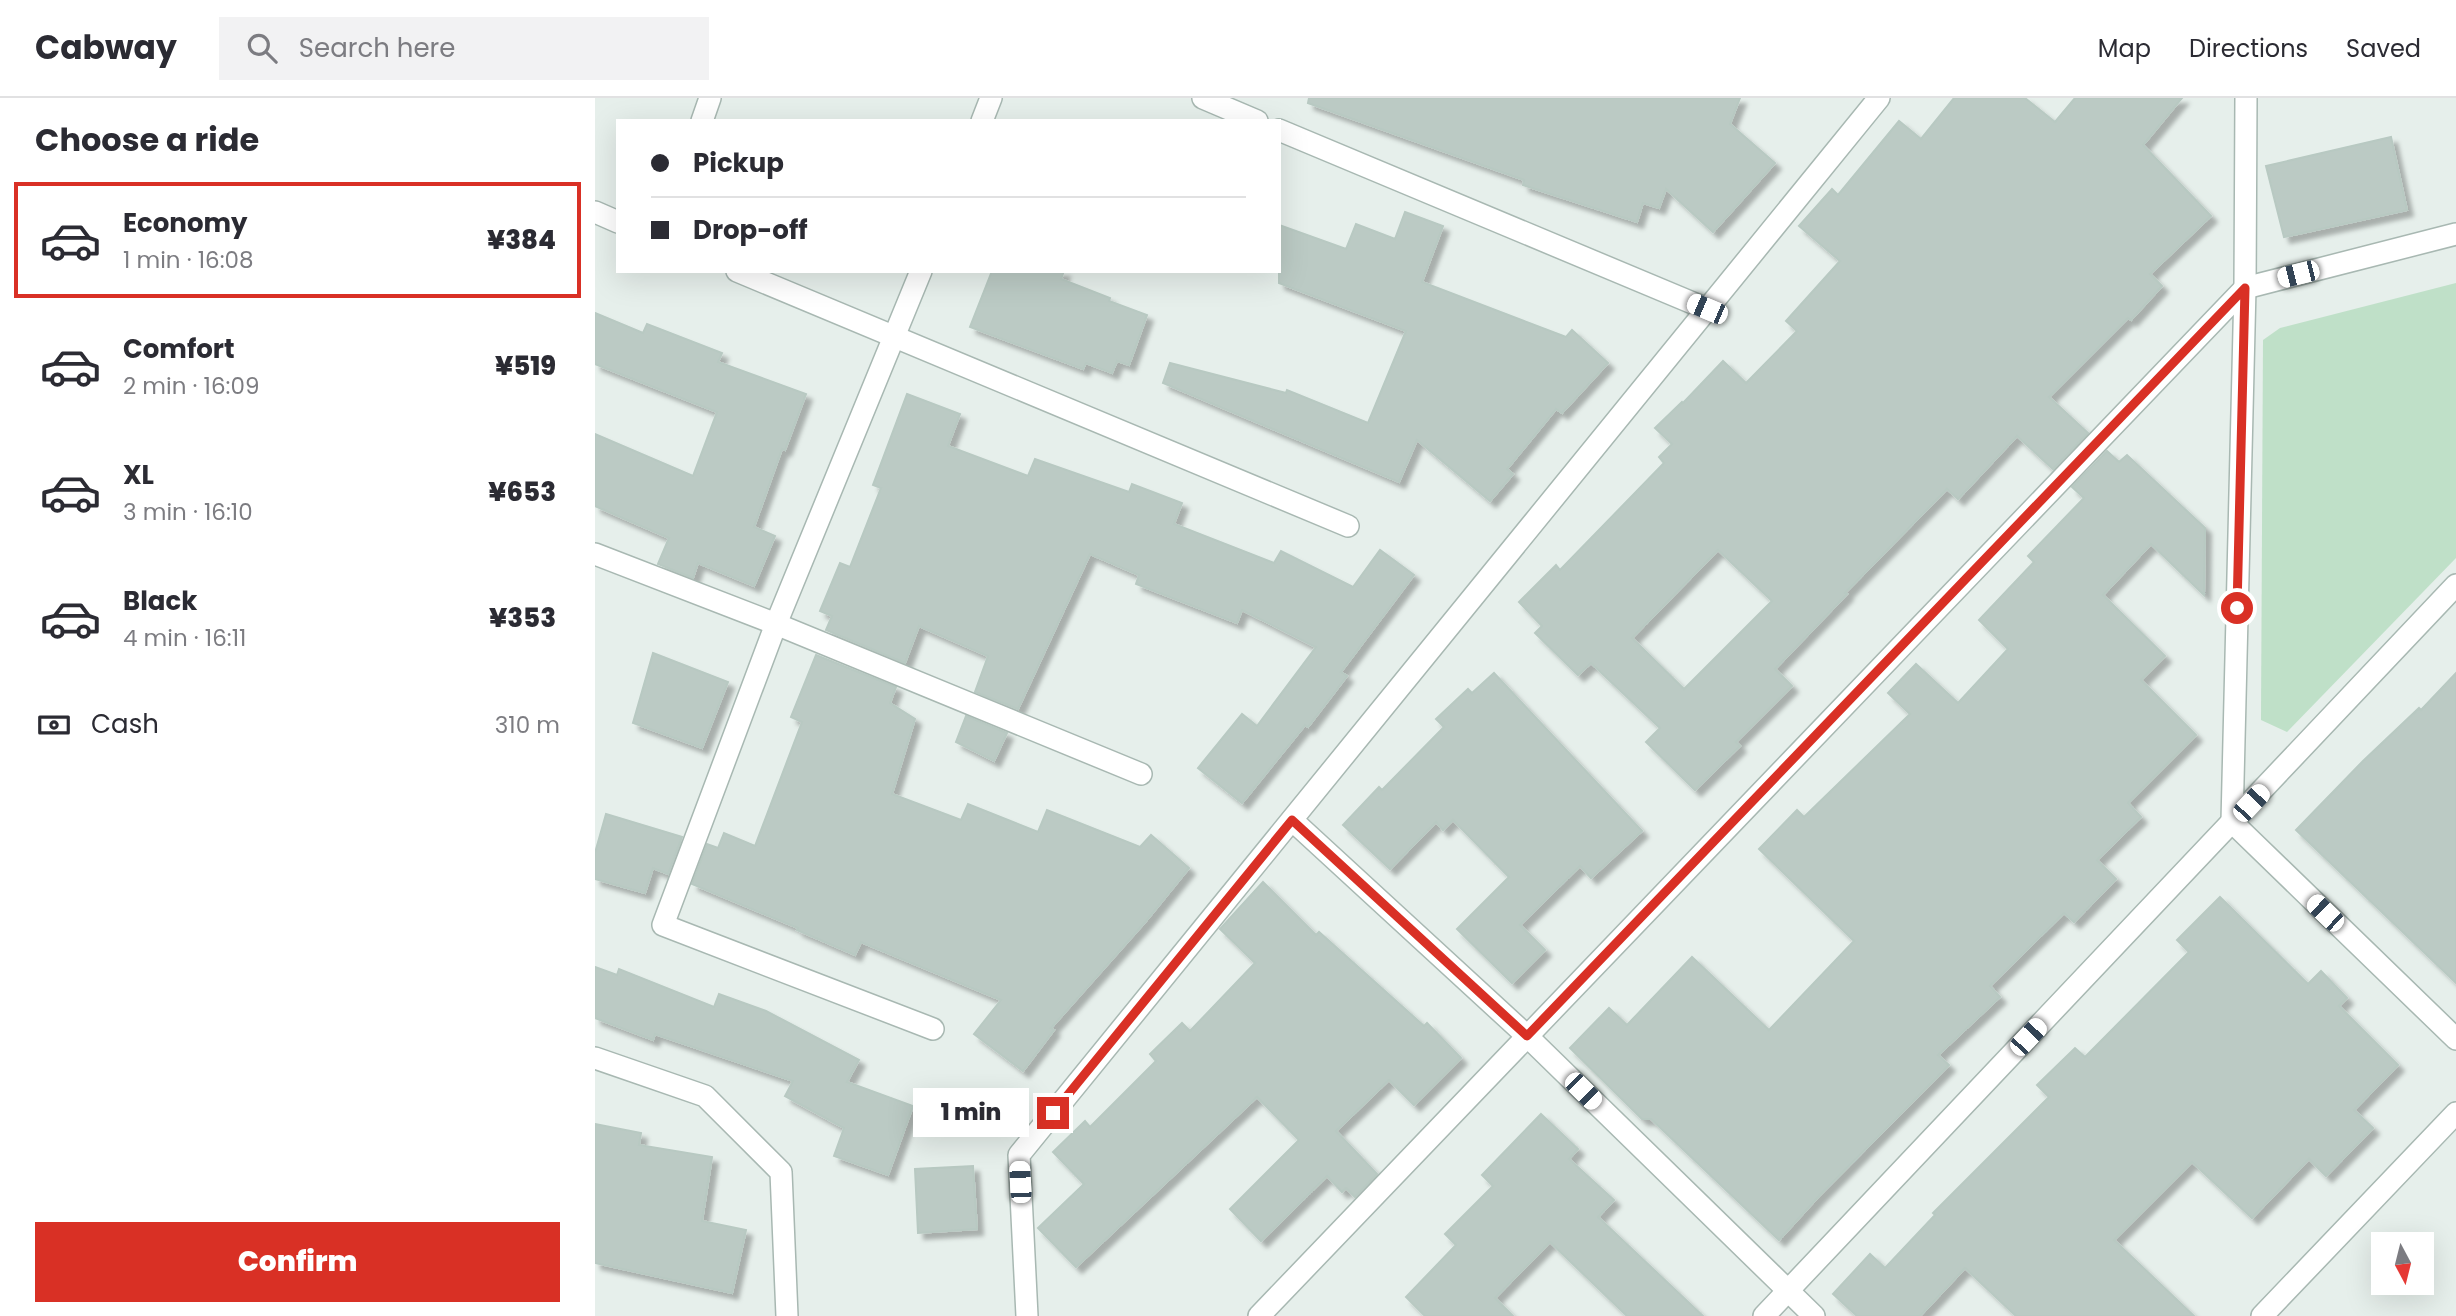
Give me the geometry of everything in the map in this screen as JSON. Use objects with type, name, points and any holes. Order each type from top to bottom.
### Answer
[{"type":"street","points":[[703,119],[710,98]]},
{"type":"street","points":[[983,119],[991,98]]},
{"type":"street","points":[[1203,98],[1253,119]]},
{"type":"street","points":[[1027,1316],[1019,1155],[1879,98]]},
{"type":"street","points":[[2246,98],[2245,288],[2232,822],[2456,1039]]},
{"type":"street","points":[[1281,131],[1707,309]]},
{"type":"street","points":[[595,212],[616,221]]},
{"type":"street","points":[[1259,1316],[2245,288],[2456,234]]},
{"type":"street","points":[[742,273],[1347,526]]},
{"type":"street","points":[[920,273],[776,624],[663,925],[933,1029]]},
{"type":"street","points":[[595,554],[776,624],[1141,774]]},
{"type":"street","points":[[1765,1316],[2456,584]]},
{"type":"street","points":[[1292,820],[1527,1036],[1814,1316]]},
{"type":"street","points":[[595,1058],[705,1096],[782,1172],[787,1316]]},
{"type":"street","points":[[2262,1316],[2456,1113]]},
{"type":"green space","points":[[2456,283],[2456,558],[2287,732],[2261,720],[2263,340],[2280,328]]},
{"type":"building","points":[[1309,98],[1740,98],[1730,124],[1775,163],[1713,232],[1666,189],[1659,208],[1643,203],[1637,222],[1523,185],[1524,180],[1308,103]]},
{"type":"building","points":[[1954,98],[2025,98],[2055,122],[2075,98],[2182,98],[2143,145],[2211,216],[2150,274],[2162,286],[2131,320],[2128,318],[2049,397],[2088,433],[2053,469],[2017,436],[1958,499],[1947,489],[1775,669],[1792,686],[1736,742],[1740,746],[1695,790],[1646,742],[1660,728],[1591,663],[1578,675],[1535,633],[1542,626],[1519,602],[1556,565],[1560,570],[1664,463],[1659,457],[1672,444],[1655,428],[1723,361],[1746,383],[1797,331],[1786,321],[1840,261],[1799,226],[1832,189],[1838,195],[1899,121],[1921,139]],"holes":[[[1718,550],[1772,601],[1684,689],[1632,638]]]},
{"type":"building","points":[[2391,137],[2407,210],[2284,237],[2266,166]]},
{"type":"building","points":[[1405,212],[1443,226],[1422,282],[1566,337],[1572,330],[1608,363],[1562,413],[1556,409],[1507,469],[1513,474],[1490,501],[1417,440],[1399,482],[1163,383],[1170,363],[1286,393],[1287,390],[1368,423],[1406,331],[1279,283],[1281,226],[1346,249],[1356,224],[1395,239]]},
{"type":"building","points":[[991,273],[1063,273],[1061,279],[1147,315],[1129,365],[1117,361],[1112,373],[1086,363],[1083,369],[970,327]]},
{"type":"building","points":[[595,313],[643,333],[647,324],[722,353],[718,362],[806,394],[785,450],[782,449],[754,527],[775,536],[754,586],[698,563],[693,578],[658,564],[669,538],[595,506],[595,434],[693,476],[717,412],[595,364]]},
{"type":"building","points":[[907,394],[960,414],[948,446],[1028,476],[1035,459],[1129,492],[1132,484],[1182,503],[1174,524],[1274,563],[1281,551],[1353,587],[1380,550],[1414,575],[1341,672],[1347,676],[1308,727],[1305,725],[1242,803],[1198,768],[1242,714],[1257,726],[1316,647],[1242,610],[1237,623],[1136,584],[1139,575],[1090,554],[1018,709],[975,692],[988,656],[919,626],[905,663],[826,630],[832,616],[820,611],[840,563],[850,567],[881,488],[873,485]]},
{"type":"building","points":[[2107,451],[2119,462],[2127,455],[2205,528],[2204,595],[2151,544],[2103,595],[2165,656],[2141,680],[2196,735],[2128,803],[2141,817],[2097,860],[2116,879],[2074,922],[2064,913],[1990,986],[2000,997],[1938,1055],[1949,1065],[1779,1240],[1651,1119],[1642,1119],[1570,1048],[1609,1008],[1627,1025],[1692,957],[1769,1030],[1854,941],[1759,849],[1797,810],[1804,817],[1910,714],[1888,693],[1916,664],[1958,703],[2008,649],[1979,620],[2034,562],[2028,556],[2084,498],[2072,487]]},
{"type":"building","points":[[653,653],[728,682],[702,748],[633,723]]},
{"type":"building","points":[[816,655],[896,687],[890,703],[915,719],[892,794],[961,820],[968,804],[1038,832],[1047,810],[1140,847],[1151,835],[1189,868],[1051,1028],[1054,1030],[1023,1071],[974,1034],[1001,1000],[861,942],[855,955],[692,884],[707,844],[718,848],[724,833],[755,846],[802,722],[791,717]]},
{"type":"building","points":[[1494,673],[1642,831],[1591,878],[1580,866],[1520,925],[1545,950],[1512,983],[1457,929],[1509,877],[1453,820],[1443,830],[1436,822],[1390,869],[1343,825],[1379,787],[1382,790],[1444,727],[1436,719],[1468,689],[1472,693]]},
{"type":"building","points":[[2456,673],[2456,983],[2296,830],[2363,761],[2419,708],[2421,710]]},
{"type":"building","points":[[966,716],[1007,733],[994,761],[956,742]]},
{"type":"building","points":[[606,814],[682,837],[668,874],[653,868],[645,893],[595,879],[595,853]]},
{"type":"building","points":[[1263,882],[1316,935],[1319,932],[1424,1026],[1427,1023],[1461,1058],[1414,1105],[1389,1080],[1336,1131],[1377,1174],[1355,1197],[1346,1188],[1342,1192],[1327,1176],[1261,1241],[1230,1209],[1299,1140],[1257,1097],[1076,1267],[1038,1228],[1084,1184],[1053,1152],[1085,1121],[1090,1127],[1156,1061],[1150,1054],[1182,1023],[1190,1031],[1255,963],[1220,929]]},
{"type":"building","points":[[2220,897],[2308,984],[2321,971],[2347,998],[2339,1006],[2398,1065],[2354,1110],[2373,1128],[2326,1176],[2309,1159],[2252,1218],[2192,1162],[2114,1240],[2194,1316],[2016,1316],[1965,1268],[1920,1316],[1857,1316],[1833,1294],[1870,1254],[1885,1268],[1935,1215],[1933,1213],[2049,1097],[2037,1085],[2075,1048],[2085,1057],[2189,952],[2177,940]]},
{"type":"building","points":[[595,967],[617,975],[619,969],[714,1007],[719,994],[766,1011],[859,1060],[847,1082],[913,1106],[888,1175],[834,1156],[844,1128],[785,1096],[793,1081],[655,1034],[653,1040],[595,1018]]},
{"type":"building","points":[[1541,1114],[1578,1149],[1569,1159],[1614,1200],[1598,1217],[1703,1316],[1627,1316],[1550,1242],[1495,1298],[1513,1316],[1425,1316],[1406,1297],[1456,1245],[1445,1234],[1493,1186],[1482,1175]]},
{"type":"building","points":[[595,1124],[641,1133],[639,1145],[712,1157],[702,1221],[746,1230],[732,1293],[595,1263]]},
{"type":"building","points":[[973,1166],[977,1229],[918,1233],[915,1169]]},
{"type":"route","points":[[1053,1113],[1292,820],[1527,1036],[2245,288],[2237,608]]}]
